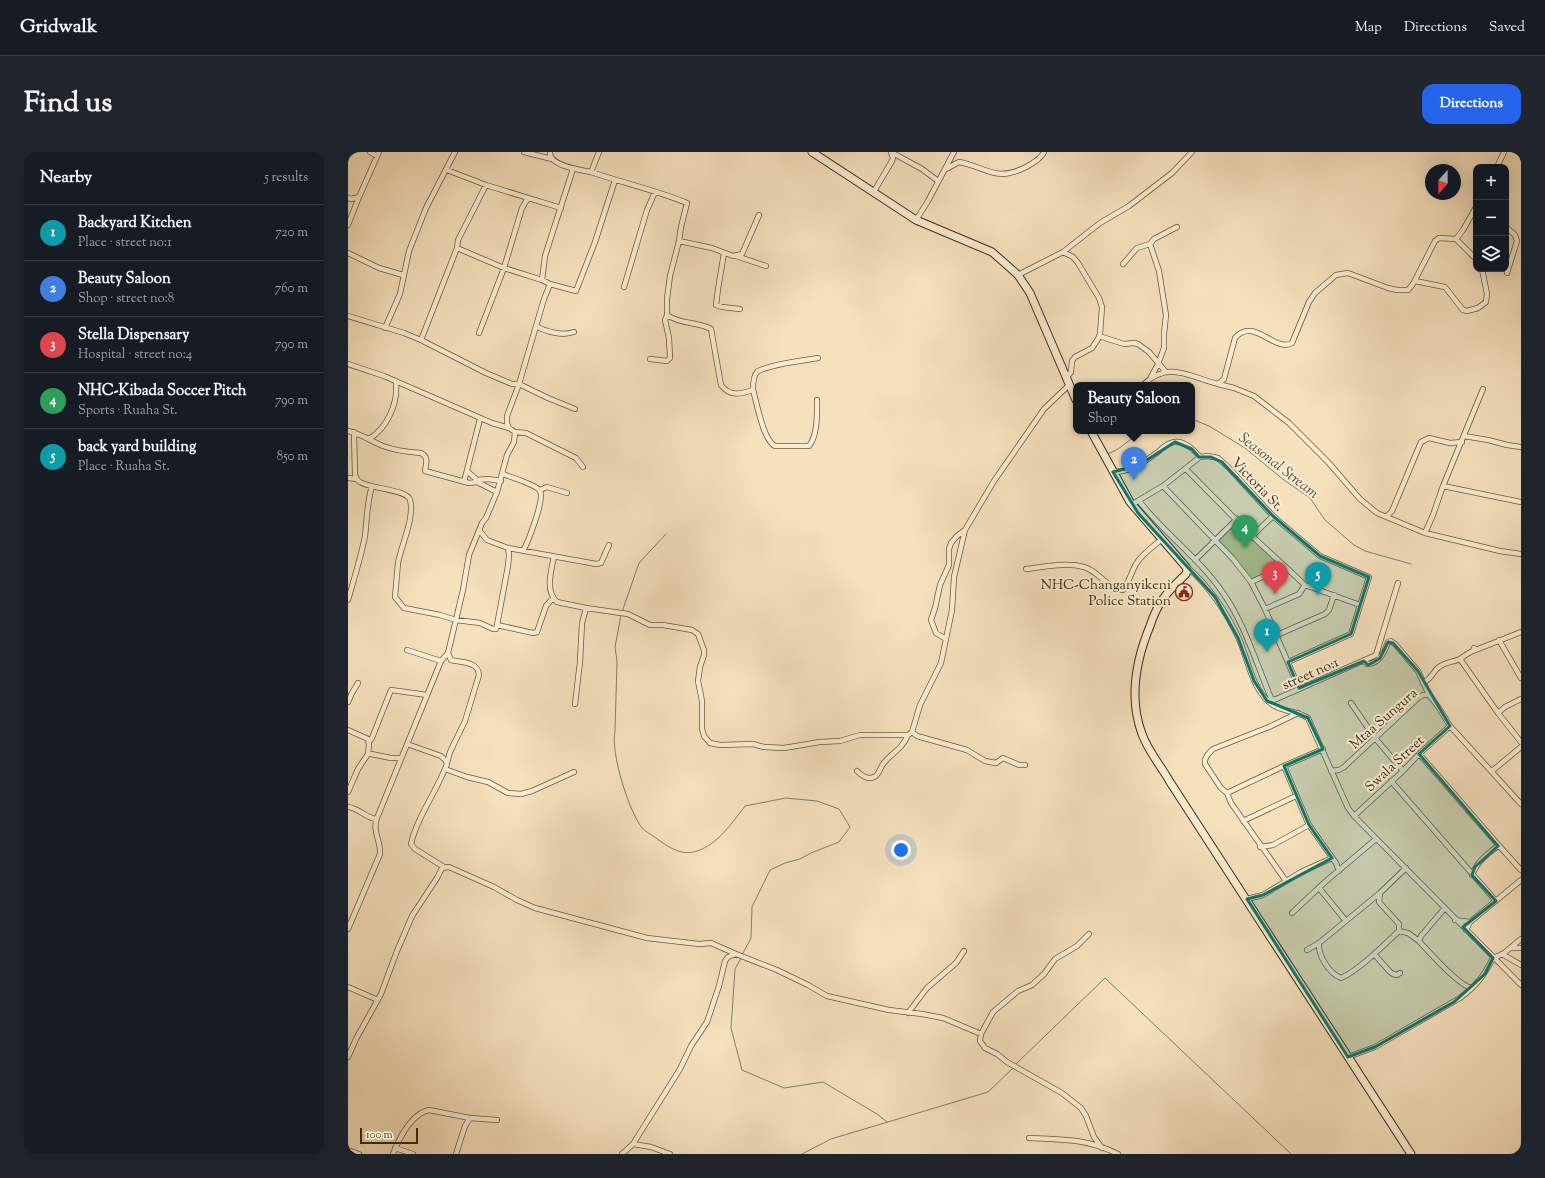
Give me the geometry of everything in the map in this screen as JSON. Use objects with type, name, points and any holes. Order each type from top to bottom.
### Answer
[{"type":"street","points":[[348,225],[378,154],[370,152]]},
{"type":"street","points":[[385,328],[400,294],[403,275],[410,251],[426,208],[455,152]]},
{"type":"street","points":[[524,152],[552,159],[573,169],[591,172],[645,188],[687,203],[681,227],[680,241],[670,276],[667,299],[667,315],[665,320],[669,338],[670,358],[667,360],[650,359]]},
{"type":"street","points":[[550,152],[552,159]]},
{"type":"street","points":[[591,172],[599,152]]},
{"type":"street","points":[[812,152],[916,220],[992,252],[1018,274],[1030,293],[1073,394]]},
{"type":"street","points":[[873,192],[892,161],[893,158],[891,152]]},
{"type":"street","points":[[891,152],[922,169],[938,181]]},
{"type":"street","points":[[916,220],[946,169],[954,152]]},
{"type":"street","points":[[946,169],[959,162],[995,174],[1010,173],[1033,163],[1041,157],[1044,152]]},
{"type":"street","points":[[1018,274],[1063,252],[1100,222],[1129,206],[1162,182],[1192,152]]},
{"type":"street","points":[[1498,164],[1504,152]]},
{"type":"street","points":[[542,280],[545,256],[573,169]]},
{"type":"street","points":[[447,170],[486,185],[561,208]]},
{"type":"street","points":[[457,248],[504,268],[550,284],[576,291],[595,242],[614,180]]},
{"type":"street","points":[[422,340],[457,248],[458,240],[486,185]]},
{"type":"street","points":[[624,287],[647,210],[655,192]]},
{"type":"street","points":[[348,198],[351,199],[359,197]]},
{"type":"street","points":[[479,333],[504,268],[522,208],[528,198]]},
{"type":"street","points":[[1456,239],[1473,212]]},
{"type":"street","points":[[736,256],[742,254],[759,216]]},
{"type":"street","points":[[1123,264],[1137,248],[1150,244],[1154,239],[1177,227]]},
{"type":"street","points":[[1507,273],[1517,241],[1515,235],[1509,230]]},
{"type":"street","points":[[1218,384],[1224,379],[1233,344],[1239,334],[1253,332],[1283,345],[1292,343],[1309,302],[1315,293],[1336,275],[1348,274],[1397,290],[1408,290],[1415,281],[1435,241],[1439,238],[1456,239],[1473,257]]},
{"type":"street","points":[[680,241],[712,248],[766,266]]},
{"type":"street","points":[[1150,244],[1159,271],[1166,316],[1164,348],[1151,378]]},
{"type":"street","points":[[857,771],[868,778],[877,776],[886,760],[903,746],[910,734],[920,705],[941,663],[953,604],[954,580],[965,530],[994,481],[1041,414],[1067,382],[1071,372],[1072,361],[1075,357],[1092,348],[1099,336],[1102,307],[1099,298],[1078,263],[1073,257],[1063,252]]},
{"type":"street","points":[[348,253],[379,268],[403,275]]},
{"type":"street","points":[[724,253],[716,305],[740,309]]},
{"type":"street","points":[[1415,281],[1445,287],[1460,307],[1467,311],[1478,308],[1486,302],[1487,294],[1483,272]]},
{"type":"street","points":[[509,428],[507,416],[519,384],[550,284]]},
{"type":"street","points":[[667,315],[676,321],[699,324],[711,329],[721,385],[724,389],[733,393],[741,394],[753,390]]},
{"type":"street","points":[[348,316],[422,340],[486,373],[512,384],[519,384],[575,409]]},
{"type":"street","points":[[536,326],[543,330],[566,334],[574,332]]},
{"type":"street","points":[[1099,336],[1124,344],[1138,344],[1149,352],[1165,371]]},
{"type":"street","points":[[817,400],[812,443],[809,446],[775,446],[772,445],[762,424],[753,390],[755,377],[761,370],[818,358]]},
{"type":"street","points":[[348,364],[384,376],[396,383],[480,418],[509,428],[515,432],[526,433],[576,458],[583,467]]},
{"type":"street","points":[[1146,382],[1165,371],[1190,375],[1247,393],[1266,404],[1278,416],[1294,427],[1360,499],[1377,512],[1425,533],[1500,551],[1521,554]]},
{"type":"street","points":[[369,439],[380,431],[388,418],[396,394],[396,383]]},
{"type":"street","points":[[1425,533],[1483,389]]},
{"type":"street","points":[[464,482],[480,418]]},
{"type":"street","points":[[348,431],[354,432],[383,446],[402,451],[421,453],[427,460],[425,471],[469,483],[488,479],[501,481]]},
{"type":"street","points":[[354,432],[355,474],[357,479]]},
{"type":"street","points":[[348,928],[380,854],[380,845],[375,828],[376,819],[441,661],[448,653],[469,555],[497,492],[509,451],[514,442],[515,432]]},
{"type":"street","points":[[1093,434],[1131,503],[1161,540],[1202,580],[1215,597],[1238,638],[1254,681],[1267,701],[1273,706],[1298,713],[1308,718],[1354,816],[1521,986]]},
{"type":"street","points":[[1464,436],[1521,447]]},
{"type":"street","points":[[1386,517],[1392,511],[1421,442],[1429,438],[1450,443],[1462,442]]},
{"type":"street","points":[[1113,472],[1120,472],[1139,465],[1164,447],[1175,442],[1182,443],[1192,449],[1200,457],[1186,470],[1163,486],[1138,501],[1131,503]]},
{"type":"street","name":"Victoria St.","points":[[1200,457],[1218,458],[1254,494],[1273,516],[1320,556],[1369,577],[1360,605]]},
{"type":"street","points":[[1186,470],[1237,519],[1252,536],[1305,585],[1360,605],[1351,634],[1288,662]]},
{"type":"street","points":[[467,471],[477,481],[497,492]]},
{"type":"street","points":[[503,474],[540,490]]},
{"type":"street","points":[[348,478],[357,479],[360,482],[372,486],[402,493],[410,499],[411,507],[398,563],[395,597],[404,608],[440,615],[456,620],[480,623],[494,629],[496,627],[533,633],[537,632],[546,606],[553,598]]},
{"type":"street","points":[[348,600],[363,546],[372,486]]},
{"type":"street","points":[[540,490],[545,486],[567,493]]},
{"type":"street","points":[[1163,486],[1216,540],[1252,582],[1265,608],[1299,688]]},
{"type":"street","points":[[1444,486],[1521,502]]},
{"type":"street","points":[[523,551],[529,538],[540,503],[540,490]]},
{"type":"street","name":"street no:1","points":[[1138,501],[1213,579],[1224,594],[1233,609],[1272,700],[1277,700],[1299,688],[1376,655],[1398,583]]},
{"type":"street","points":[[1252,536],[1273,516]]},
{"type":"street","points":[[1195,560],[1237,519]]},
{"type":"street","points":[[479,530],[484,536],[494,543],[508,548],[596,564],[601,563],[609,545]]},
{"type":"street","points":[[946,639],[936,633],[931,620],[940,585],[950,565],[949,549],[957,536],[965,530]]},
{"type":"street","points":[[477,536],[484,536]]},
{"type":"street","points":[[1026,569],[1053,566],[1084,567],[1094,571],[1111,586],[1118,590],[1123,590],[1142,556],[1161,540]]},
{"type":"street","points":[[496,627],[508,566],[508,548]]},
{"type":"street","points":[[554,557],[550,579],[551,594],[557,602],[628,614],[650,625],[663,625],[696,632],[704,652],[698,681],[702,701],[702,729],[704,736],[710,743],[720,745],[753,744],[764,747],[784,748],[820,742],[840,741],[860,735],[910,734],[967,750],[990,762],[996,763],[1003,758],[1019,765],[1025,764]]},
{"type":"street","points":[[1186,566],[1186,574],[1164,598],[1159,606],[1141,648],[1136,679],[1137,719],[1148,746],[1412,1154]]},
{"type":"street","points":[[1252,582],[1284,566]]},
{"type":"street","points":[[1265,608],[1299,594],[1305,585]]},
{"type":"street","points":[[1276,635],[1325,614],[1329,610],[1334,596]]},
{"type":"street","points":[[575,704],[580,662],[582,623],[586,608]]},
{"type":"street","points":[[1423,683],[1430,679],[1438,668],[1460,659],[1462,656],[1474,649],[1521,632]]},
{"type":"street","points":[[1499,640],[1521,678]]},
{"type":"street","points":[[1364,661],[1367,664],[1377,661],[1388,642],[1395,644],[1418,671],[1429,694]]},
{"type":"street","points":[[406,650],[441,661]]},
{"type":"street","points":[[448,653],[451,660],[474,665],[479,670],[479,675],[465,721],[450,752],[438,787],[423,815],[412,844],[415,849],[444,867],[449,867],[482,881],[516,900],[535,908],[647,938],[699,944],[711,943],[792,977],[827,996],[889,1010],[943,1018],[981,1034]]},
{"type":"street","points":[[1460,659],[1498,713],[1521,742]]},
{"type":"street","points":[[348,702],[358,683]]},
{"type":"street","points":[[348,792],[358,769],[368,754],[369,742],[372,738],[391,690],[427,695]]},
{"type":"street","name":"Mtaa Sungura","points":[[1332,771],[1339,770],[1344,767],[1418,698],[1422,695],[1429,694],[1440,708],[1450,726],[1521,804]]},
{"type":"street","points":[[1498,713],[1505,707],[1521,699]]},
{"type":"street","points":[[1352,703],[1375,738],[1403,771]]},
{"type":"street","points":[[1286,881],[1260,847],[1231,803],[1227,793],[1221,788],[1205,764],[1204,760],[1213,749],[1298,713]]},
{"type":"street","name":"Swala Street","points":[[1354,816],[1403,771],[1418,754],[1450,726]]},
{"type":"street","points":[[348,730],[365,737],[369,742]]},
{"type":"street","points":[[408,744],[443,756],[446,759],[446,767]]},
{"type":"street","points":[[1492,771],[1521,747]]},
{"type":"street","points":[[1227,793],[1323,749]]},
{"type":"street","points":[[443,756],[450,752]]},
{"type":"street","points":[[368,754],[401,758]]},
{"type":"street","points":[[1418,754],[1476,821],[1490,834],[1498,846],[1521,870]]},
{"type":"street","points":[[1284,766],[1309,825],[1336,863],[1339,871]]},
{"type":"street","points":[[446,767],[490,782],[508,793],[521,794],[532,791],[574,772]]},
{"type":"street","points":[[1391,781],[1496,901]]},
{"type":"street","points":[[1243,821],[1296,796]]},
{"type":"street","points":[[348,807],[357,809],[370,818],[376,819]]},
{"type":"street","points":[[1260,847],[1273,845],[1309,825]]},
{"type":"street","points":[[1292,913],[1376,839]]},
{"type":"street","points":[[1472,875],[1475,867],[1498,846]]},
{"type":"street","points":[[1246,899],[1263,895],[1301,872],[1332,858]]},
{"type":"street","points":[[1336,863],[1347,864]]},
{"type":"street","points":[[348,1057],[356,1038],[378,1000],[412,916],[444,867]]},
{"type":"street","points":[[1307,950],[1319,944],[1380,893],[1406,868]]},
{"type":"street","points":[[1466,930],[1470,922],[1521,880]]},
{"type":"street","points":[[1319,888],[1346,921]]},
{"type":"street","points":[[1380,893],[1379,902],[1399,924],[1414,937],[1420,938],[1450,973],[1468,988],[1472,988]]},
{"type":"street","points":[[1420,938],[1444,908]]},
{"type":"street","points":[[1455,920],[1470,922]]},
{"type":"street","points":[[1319,944],[1320,957],[1334,974],[1339,978],[1342,978],[1374,954],[1399,931],[1399,924]]},
{"type":"street","points":[[1399,931],[1408,932]]},
{"type":"street","points":[[1089,934],[1078,946],[1055,959],[1044,974],[1032,985],[1018,991],[993,1012],[981,1034],[980,1041],[984,1048],[997,1054],[1007,1062],[1062,1093],[1081,1108],[1086,1116],[1094,1137],[1102,1148]]},
{"type":"street","points":[[1348,1057],[1375,1047],[1454,1002],[1472,988],[1485,974],[1493,958],[1503,954],[1521,939]]},
{"type":"street","points":[[1510,948],[1521,948]]},
{"type":"street","points":[[908,1013],[927,988],[956,963],[964,951]]},
{"type":"street","points":[[622,1154],[633,1144],[680,1069],[691,1046],[707,1022],[719,986],[725,961],[728,957],[736,954]]},
{"type":"street","points":[[1374,954],[1393,974],[1397,975],[1400,973]]},
{"type":"street","points":[[1500,965],[1503,954]]},
{"type":"street","points":[[1503,954],[1521,965]]},
{"type":"street","points":[[348,987],[378,1000]]},
{"type":"street","points":[[393,1154],[395,1148],[412,1122],[424,1111],[428,1110],[470,1118],[497,1120]]},
{"type":"street","points":[[457,1153],[465,1126],[470,1118]]},
{"type":"street","points":[[1028,1138],[1071,1139],[1087,1142],[1118,1154]]},
{"type":"street","points":[[633,1144],[651,1146],[670,1154]]},
{"type":"street","points":[[395,1148],[412,1154]]},
{"type":"street","points":[[348,1150],[359,1154]]},
{"type":"highlighted area","points":[[1175,442],[1192,449],[1199,457],[1211,457],[1222,462],[1273,516],[1320,556],[1369,577],[1351,634],[1288,662],[1299,688],[1364,661],[1368,665],[1380,658],[1388,642],[1393,643],[1418,671],[1450,726],[1419,754],[1498,846],[1475,867],[1472,875],[1496,901],[1463,927],[1493,958],[1485,974],[1454,1002],[1375,1047],[1348,1057],[1247,899],[1263,895],[1332,858],[1309,825],[1284,766],[1323,749],[1308,718],[1267,701],[1254,681],[1238,638],[1215,597],[1138,513],[1113,472],[1139,465]]},
{"type":"shaded area","points":[[1233,525],[1238,525],[1280,564],[1280,567],[1252,579],[1250,578],[1219,541]]},
{"type":"waterway","name":"Seasonal Stream","points":[[1195,420],[1209,426],[1245,448],[1284,480],[1310,498],[1325,520],[1354,545],[1365,551],[1411,564]]},
{"type":"waterway","name":"Seasonal Stream","points":[[1108,454],[1118,449],[1138,434]]},
{"type":"waterway","points":[[622,612],[639,563],[666,534]]},
{"type":"waterway","points":[[621,615],[615,647],[617,661],[614,740],[615,752],[622,782],[632,810],[643,829],[674,849],[685,852],[697,851],[705,848],[718,838],[730,826],[745,806],[786,798],[817,801],[839,809],[850,827],[839,842],[770,870],[752,907],[751,938],[742,955]]},
{"type":"waterway","points":[[741,958],[735,969],[731,1028],[742,1070],[784,1088],[823,1082],[877,1114],[887,1122]]},
{"type":"waterway","points":[[1016,1064],[1105,978],[1291,1154]]},
{"type":"waterway","points":[[802,1154],[831,1139],[988,1092],[1013,1068]]},
{"type":"place","name":"Beauty Saloon","points":[[1134,480]]},
{"type":"place","name":"NHC-Kibada Soccer Pitch","points":[[1245,548]]},
{"type":"place","name":"NHC-Changanyikeni Police Station","points":[[1184,592]]},
{"type":"place","name":"Stella Dispensary","points":[[1275,594]]},
{"type":"place","name":"back yard building","points":[[1318,595]]},
{"type":"place","name":"Backyard Kitchen","points":[[1267,652]]}]
